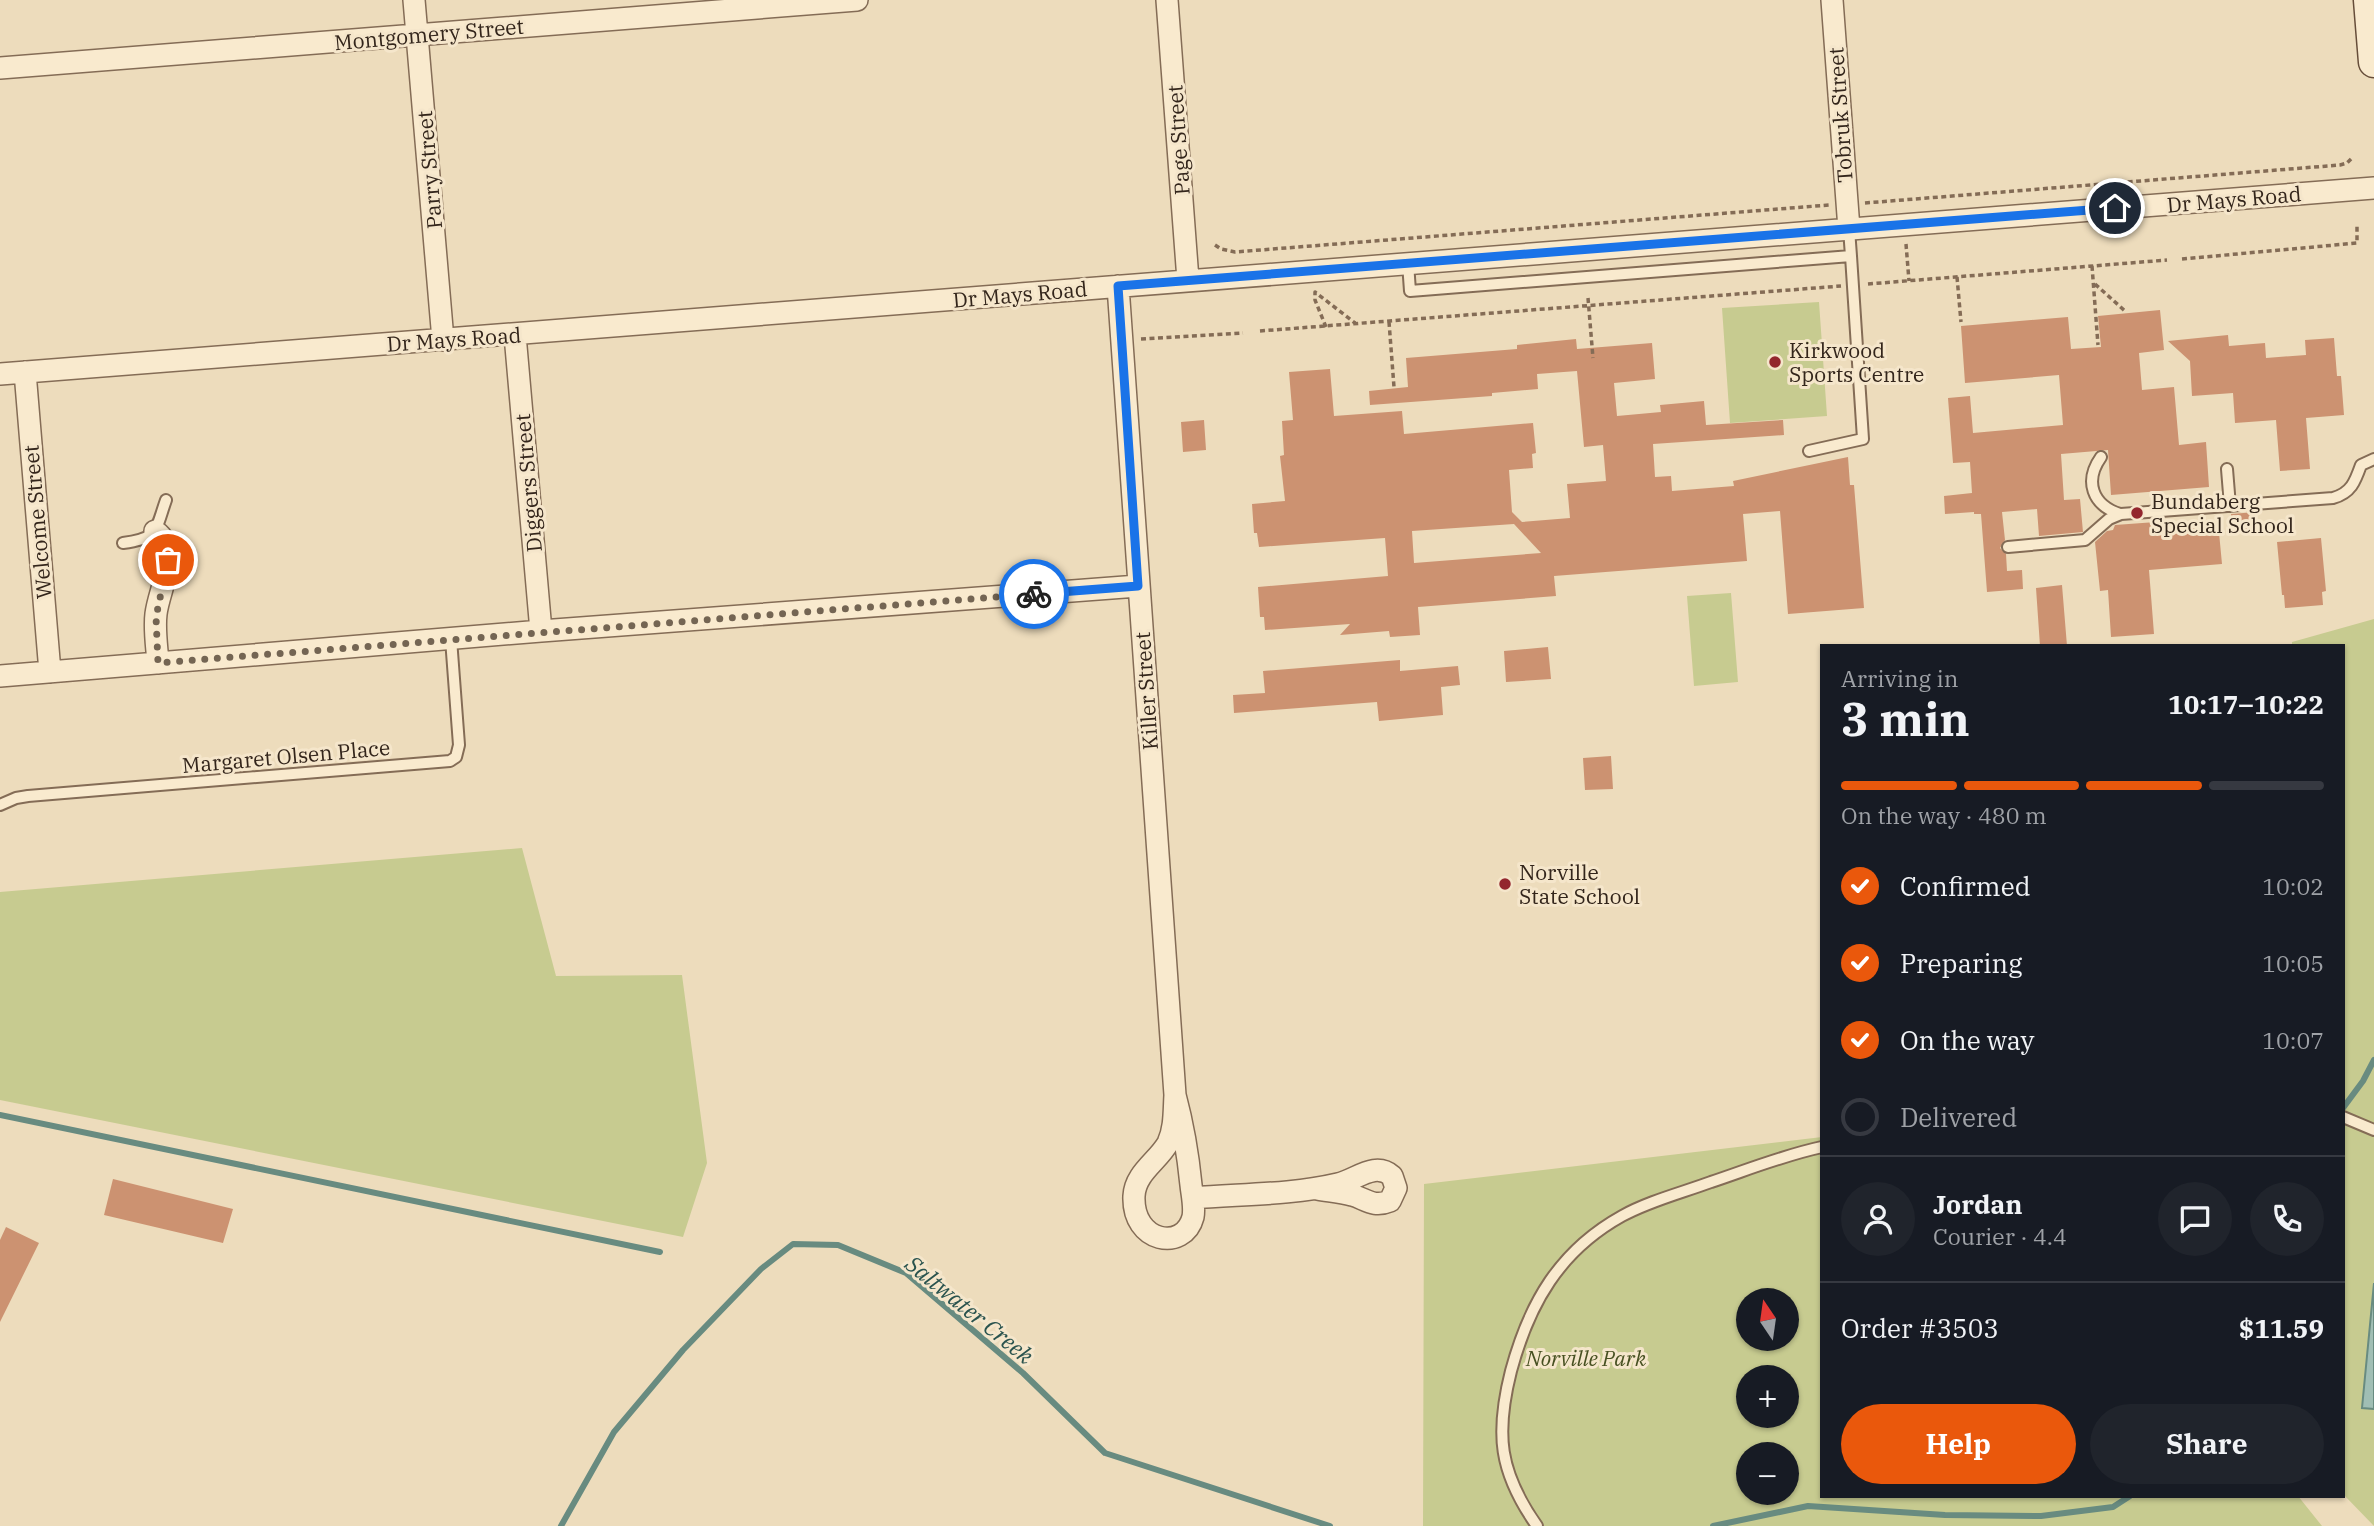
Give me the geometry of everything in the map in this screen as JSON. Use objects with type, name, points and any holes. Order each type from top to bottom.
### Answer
[{"type":"street","name":"Parry Street","points":[[414,0],[443,340]]},
{"type":"street","name":"Montgomery Street","points":[[0,68],[857,0]]},
{"type":"street","name":"Page Street","points":[[1167,0],[1188,280]]},
{"type":"street","name":"Tobruk Street","points":[[1832,0],[1849,229]]},
{"type":"street","points":[[2369,0],[2374,50]]},
{"type":"street","name":"Dr Mays Road","points":[[0,374],[2374,188]]},
{"type":"street","name":"Killer Street","points":[[1118,286],[1175,1095]]},
{"type":"street","name":"Diggers Street","points":[[515,335],[541,631]]},
{"type":"street","name":"Welcome Street","points":[[25,372],[50,672]]},
{"type":"street","points":[[155,531],[164,539],[168,551],[167,570],[156,617],[158,663]]},
{"type":"street","points":[[0,676],[541,631],[1138,586]]},
{"type":"street","points":[[1175,1095],[1185,1132],[1194,1208],[1191,1223],[1178,1235],[1160,1238],[1146,1232],[1136,1216],[1135,1191],[1141,1175],[1169,1140],[1175,1095]]},
{"type":"street","points":[[1193,1198],[1317,1189]]},
{"type":"lane","points":[[1809,451],[1863,439],[1849,229]]},
{"type":"lane","points":[[1408,263],[1410,291],[1851,256]]},
{"type":"lane","points":[[2101,457],[2096,463],[2092,478],[2095,495],[2104,507],[2121,514]]},
{"type":"lane","points":[[2008,547],[2085,540],[2109,519],[2121,514],[2340,496],[2351,488],[2364,462],[2374,459]]},
{"type":"lane","points":[[2227,469],[2230,506]]},
{"type":"lane","points":[[123,543],[148,538],[155,531],[166,500]]},
{"type":"lane","name":"Margaret Olsen Place","points":[[0,805],[28,796],[450,761],[456,757],[460,745],[451,639]]},
{"type":"lane","points":[[2346,1118],[2374,1129]]},
{"type":"lane","points":[[1537,1526],[1517,1495],[1508,1472],[1503,1450],[1502,1408],[1524,1329],[1534,1305],[1561,1265],[1600,1231],[1644,1206],[1771,1161],[1820,1148]]},
{"type":"path","points":[[1215,245],[1235,252],[2340,165],[2353,158]]},
{"type":"path","points":[[2182,259],[2357,243],[2357,224]]},
{"type":"path","points":[[1906,242],[1909,281]]},
{"type":"path","points":[[1311,246],[1312,252]]},
{"type":"path","points":[[1859,284],[2167,260]]},
{"type":"path","points":[[2092,266],[2098,345]]},
{"type":"path","points":[[1957,276],[1961,322]]},
{"type":"path","points":[[2093,282],[2124,311]]},
{"type":"path","points":[[1260,331],[1843,286]]},
{"type":"path","points":[[1326,327],[1315,300],[1315,292],[1356,324]]},
{"type":"path","points":[[1588,299],[1593,358]]},
{"type":"path","points":[[1389,322],[1394,387]]},
{"type":"path","points":[[1132,340],[1243,333]]},
{"type":"green space","name":"Kirkwood Sports Centre","points":[[1819,302],[1827,416],[1730,423],[1722,308]]},
{"type":"green space","points":[[1731,593],[1738,682],[1694,686],[1687,596]]},
{"type":"green space","points":[[2374,619],[2374,1526],[2345,1496],[2345,644],[2292,642]]},
{"type":"green space","points":[[522,848],[556,976],[682,975],[707,1163],[683,1237],[0,1100],[0,892]]},
{"type":"green space","name":"Norville Park","points":[[1820,1137],[1820,1498],[2300,1498],[2322,1526],[1423,1526],[1424,1184]]},
{"type":"water","points":[[2374,1283],[2374,1409],[2362,1408]]},
{"type":"building","points":[[2160,310],[2164,350],[2139,353],[2142,390],[2174,387],[2179,445],[2206,442],[2209,487],[2111,495],[2108,450],[2061,454],[2064,500],[2080,499],[2083,532],[2039,536],[2037,509],[2002,512],[2005,540],[2000,548],[2006,554],[2007,571],[2022,570],[2023,589],[1987,592],[1981,514],[1945,514],[1944,496],[1972,493],[1970,462],[1953,463],[1948,398],[1970,396],[1973,433],[2063,425],[2059,375],[1965,383],[1961,326],[2068,317],[2071,349],[2101,347],[2098,316]]},
{"type":"building","points":[[2228,335],[2229,346],[2265,343],[2266,358],[2306,355],[2305,340],[2334,338],[2344,415],[2306,418],[2310,469],[2280,471],[2276,420],[2235,423],[2233,393],[2192,396],[2190,361],[2168,341]]},
{"type":"building","points":[[1576,339],[1577,349],[1652,343],[1655,379],[1614,383],[1617,416],[1661,412],[1660,405],[1704,401],[1706,425],[1783,420],[1784,435],[1653,444],[1655,477],[1671,476],[1672,491],[1734,486],[1733,481],[1848,457],[1850,485],[1854,485],[1864,608],[1788,614],[1780,511],[1743,514],[1747,561],[1554,576],[1556,596],[1418,607],[1420,635],[1390,637],[1389,631],[1340,635],[1350,624],[1265,630],[1264,617],[1260,617],[1258,587],[1388,576],[1385,538],[1259,547],[1257,533],[1254,533],[1252,504],[1285,501],[1280,456],[1284,455],[1282,421],[1293,420],[1289,372],[1330,369],[1334,416],[1402,411],[1404,434],[1533,423],[1536,453],[1532,454],[1533,468],[1509,470],[1512,512],[1522,522],[1570,518],[1567,484],[1606,481],[1603,445],[1584,447],[1577,371],[1537,374],[1538,389],[1492,393],[1492,396],[1370,405],[1369,391],[1408,387],[1406,358],[1517,349],[1517,345]],"holes":[[[1514,524],[1541,553],[1414,563],[1412,531]]]},
{"type":"building","points":[[1204,420],[1206,450],[1183,452],[1181,422]]},
{"type":"building","points":[[2256,512],[2257,530],[2233,532],[2231,514]]},
{"type":"building","points":[[2156,522],[2156,527],[2218,522],[2222,564],[2149,570],[2154,634],[2111,637],[2108,590],[2100,591],[2095,542],[2107,531],[2113,530],[2115,525]]},
{"type":"building","points":[[2321,538],[2326,591],[2322,592],[2323,605],[2285,608],[2277,542]]},
{"type":"building","points":[[2062,585],[2067,644],[2040,644],[2036,588]]},
{"type":"building","points":[[1548,647],[1551,679],[1506,682],[1504,651]]},
{"type":"building","points":[[1400,660],[1400,671],[1458,666],[1460,685],[1441,687],[1443,715],[1379,721],[1377,702],[1234,713],[1233,695],[1265,693],[1263,671]]},
{"type":"building","points":[[1611,756],[1613,789],[1585,790],[1583,758]]},
{"type":"building","points":[[113,1179],[233,1209],[223,1243],[104,1215]]},
{"type":"building","points":[[6,1227],[39,1243],[0,1322],[0,1240]]},
{"type":"waterway","name":"Saltwater Creek","points":[[2345,1105],[2374,1060]]},
{"type":"waterway","points":[[0,1115],[660,1252]]},
{"type":"waterway","name":"Saltwater Creek","points":[[561,1526],[614,1432],[683,1350],[761,1269],[793,1244],[838,1245],[906,1273],[1023,1373],[1105,1453],[1330,1526]]},
{"type":"waterway","name":"Saltwater Creek","points":[[1713,1526],[1808,1506],[1945,1515],[2041,1516],[2113,1507],[2127,1498]]},
{"type":"way so far","points":[[168,560],[156,617],[158,663],[1034,594]]},
{"type":"place","name":"Kirkwood Sports Centre","points":[[1775,362]]},
{"type":"place","name":"Bundaberg Special School","points":[[2137,513]]},
{"type":"place","name":"Norville State School","points":[[1505,884]]},
{"type":"route","points":[[1034,594],[1138,586],[1118,286],[2115,208]]}]
